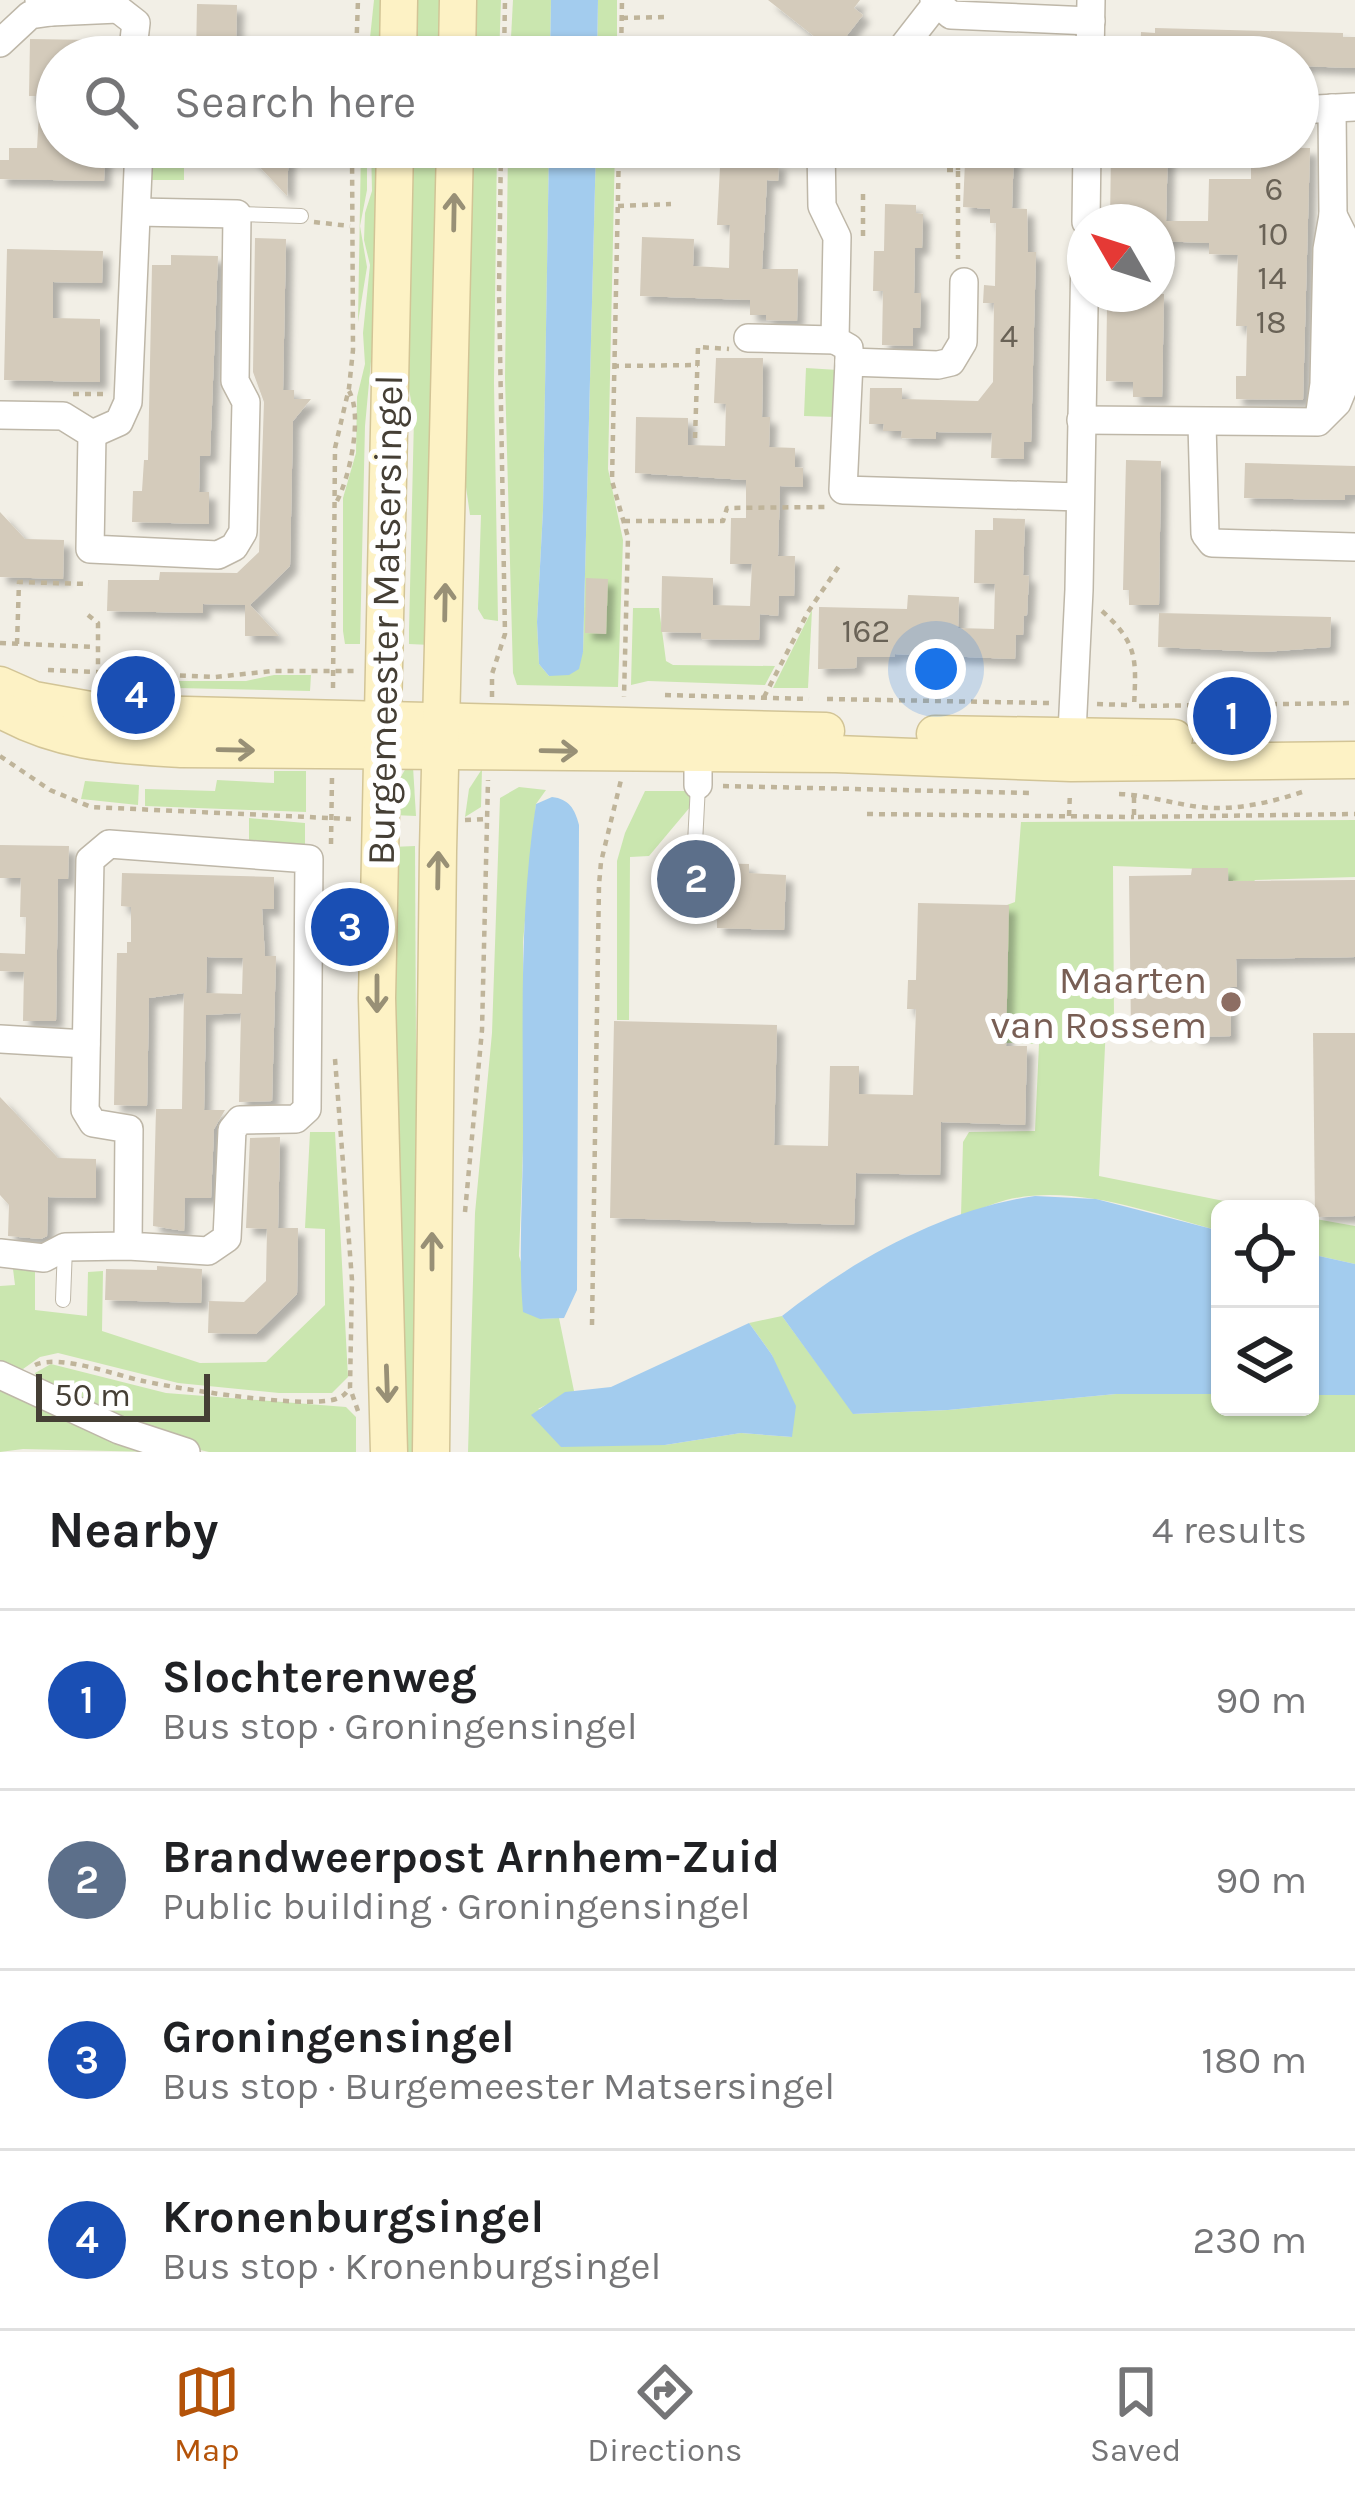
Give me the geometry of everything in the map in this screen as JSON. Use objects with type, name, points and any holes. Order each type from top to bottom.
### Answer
[{"type":"main road","points":[[398,36],[399,0]]},
{"type":"main road","points":[[457,36],[458,0]]},
{"type":"main road","name":"Burgemeester Matsersingel","points":[[389,1452],[376,998],[395,168]]},
{"type":"main road","name":"Burgemeester Matsersingel","points":[[431,1452],[455,168]]},
{"type":"main road","points":[[0,685],[34,700],[107,713],[333,734]]},
{"type":"main road","points":[[442,734],[497,701],[630,723],[698,754],[1072,735],[1355,736]]},
{"type":"main road","points":[[0,709],[33,728],[99,744],[630,723]]},
{"type":"main road","points":[[1072,735],[1355,760]]},
{"type":"street","points":[[910,36],[935,2],[951,15],[1091,10]]},
{"type":"street","points":[[0,43],[45,6],[113,5],[136,23],[134,36]]},
{"type":"street","points":[[1082,420],[1318,422],[1337,403],[1343,386],[1346,241],[1333,215],[1344,107]]},
{"type":"street","points":[[92,434],[119,422],[128,402],[138,168]]},
{"type":"street","points":[[821,168],[821,206],[837,237],[843,490],[1080,497]]},
{"type":"street","points":[[1086,204],[1087,168]]},
{"type":"street","points":[[92,434],[90,550],[218,554],[234,547],[243,532],[247,402],[236,381],[237,214],[137,212]]},
{"type":"street","points":[[748,338],[938,365],[951,362],[963,342],[964,282]]},
{"type":"street","points":[[1072,735],[1084,312]]},
{"type":"street","points":[[0,415],[63,416],[92,434]]},
{"type":"street","points":[[1202,424],[1205,534],[1212,544],[1355,547]]},
{"type":"street","points":[[0,1253],[44,1258],[65,1247],[208,1250],[227,1238],[232,1130],[240,1120],[296,1119],[307,1109],[309,859],[110,844],[90,860],[85,1110],[93,1124],[129,1130],[128,1246]]},
{"type":"street","points":[[0,1039],[86,1044]]},
{"type":"street","points":[[10,1380],[119,1430],[186,1452]]},
{"type":"lane","points":[[237,214],[301,216]]},
{"type":"lane","points":[[694,862],[698,754]]},
{"type":"lane","points":[[63,1300],[65,1247]]},
{"type":"path","points":[[357,36],[358,0]]},
{"type":"path","points":[[504,36],[506,0]]},
{"type":"path","points":[[622,0],[622,36]]},
{"type":"path","points":[[622,18],[664,17]]},
{"type":"path","name":"Burgemeester Matsersingel","points":[[331,859],[335,448],[349,392],[352,350],[351,168]]},
{"type":"path","points":[[497,701],[492,674],[505,634],[501,168]]},
{"type":"path","points":[[592,1325],[599,885],[630,723],[628,537],[612,481],[619,168]]},
{"type":"path","points":[[947,170],[958,170],[958,259],[964,282]]},
{"type":"path","points":[[618,206],[671,204]]},
{"type":"path","points":[[301,216],[317,224],[350,226]]},
{"type":"path","points":[[695,438],[698,347],[741,349],[742,338],[748,338]]},
{"type":"path","points":[[613,366],[698,365]]},
{"type":"path","points":[[334,506],[354,452],[354,400],[349,392]]},
{"type":"path","points":[[623,521],[723,521],[727,508],[843,506]]},
{"type":"path","points":[[764,697],[808,612],[842,563]]},
{"type":"path","points":[[17,644],[20,582],[89,584]]},
{"type":"path","points":[[1079,590],[1119,627],[1135,652],[1134,706]]},
{"type":"path","points":[[88,615],[98,623],[98,673]]},
{"type":"path","points":[[0,644],[98,647]]},
{"type":"path","points":[[38,670],[228,677],[333,671]]},
{"type":"path","points":[[630,723],[764,697],[1072,735],[1134,706],[1355,703]]},
{"type":"path","points":[[698,754],[1047,794]]},
{"type":"path","points":[[0,756],[37,783],[91,807],[331,819]]},
{"type":"path","points":[[466,1211],[482,1030],[488,785]]},
{"type":"path","points":[[1113,794],[1191,807],[1261,806],[1303,792]]},
{"type":"path","points":[[1134,794],[1135,817]]},
{"type":"path","points":[[867,814],[1355,814]]},
{"type":"path","points":[[10,1380],[56,1360],[179,1389],[248,1396],[330,1400],[350,1388],[352,1280],[334,1054]]},
{"type":"green space","points":[[374,0],[387,0],[386,36],[370,36]]},
{"type":"green space","points":[[412,0],[445,0],[444,36],[411,36]]},
{"type":"green space","points":[[471,0],[501,0],[500,36],[470,36]]},
{"type":"green space","points":[[513,0],[551,0],[550,36],[511,36]]},
{"type":"green space","points":[[598,0],[617,0],[617,36],[597,36]]},
{"type":"green space","points":[[152,168],[184,168],[184,180],[152,180]]},
{"type":"green space","points":[[361,168],[367,168],[360,226],[367,267],[358,322]]},
{"type":"green space","points":[[371,168],[384,168],[382,242],[365,426],[360,644],[345,644],[343,498],[356,453],[357,397],[365,364],[370,265],[365,213],[372,191]]},
{"type":"green space","points":[[408,168],[442,168],[431,645],[409,644],[414,418],[409,389]]},
{"type":"green space","points":[[467,168],[497,168],[498,621],[484,619],[478,609],[481,515],[470,515],[463,466]]},
{"type":"green space","points":[[508,168],[549,168],[537,622],[539,664],[549,676],[583,652],[595,168],[615,168],[608,469],[623,540],[618,687],[517,685],[505,378]]},
{"type":"green space","points":[[806,368],[838,370],[836,417],[804,416]]},
{"type":"green space","points":[[633,608],[659,608],[666,661],[673,665],[775,666],[765,685],[648,681],[631,685]]},
{"type":"green space","points":[[812,610],[808,688],[773,688]]},
{"type":"green space","points":[[311,675],[310,691],[177,688],[177,681],[246,681]]},
{"type":"green space","points":[[413,767],[416,816],[393,815],[399,780],[406,768]]},
{"type":"green space","points":[[482,769],[481,807],[465,817],[469,789]]},
{"type":"green space","points":[[274,771],[306,771],[306,812],[145,806],[145,789],[215,791],[217,780],[274,783]]},
{"type":"green space","points":[[85,781],[139,785],[138,805],[81,799]]},
{"type":"green space","points":[[519,787],[546,790],[536,804],[523,942],[519,1256],[540,1319],[559,1318],[574,1391],[538,1409],[665,1445],[741,1433],[792,1437],[772,1355],[749,1323],[782,1316],[854,1414],[1116,1394],[1211,1394],[1211,1416],[1319,1416],[1319,1395],[1355,1395],[1355,1452],[468,1452],[475,1213],[492,1033],[500,798]]},
{"type":"green space","points":[[645,791],[697,791],[696,800],[649,856],[630,857],[629,1020],[617,1020],[617,861]]},
{"type":"green space","points":[[249,818],[305,823],[305,846],[249,844]]},
{"type":"green space","points":[[1355,820],[1355,877],[1255,880],[1231,916],[1228,870],[1113,866],[1114,1019],[1106,1025],[1099,1176],[1219,1200],[1211,1200],[1211,1229],[1114,1203],[1060,1195],[1006,1200],[961,1216],[963,1142],[969,1132],[1035,1131],[1039,1044],[927,1040],[1004,1003],[1007,905],[1015,902],[1021,822]]},
{"type":"green space","points":[[415,846],[418,1452],[400,1452],[392,847]]},
{"type":"green space","points":[[310,1132],[335,1132],[348,1377],[332,1393],[178,1383],[58,1353],[40,1357],[23,1369],[0,1366],[0,1286],[15,1285],[13,1269],[35,1270],[35,1310],[87,1316],[88,1272],[103,1271],[102,1331],[200,1363],[266,1362],[325,1305],[325,1229],[305,1228]]},
{"type":"green space","points":[[1319,1220],[1355,1226],[1355,1264],[1319,1256]]},
{"type":"green space","points":[[51,1364],[166,1393],[346,1407],[356,1417],[356,1452],[209,1452],[170,1443],[40,1388],[35,1373]]},
{"type":"green space","points":[[0,1386],[155,1452],[0,1452]]},
{"type":"water","points":[[551,0],[598,0],[597,36],[550,36]]},
{"type":"water","points":[[549,168],[595,168],[583,652],[579,669],[569,675],[549,676],[539,664]]},
{"type":"water","points":[[552,797],[570,806],[579,825],[577,1290],[564,1318],[540,1319],[523,1312],[523,970],[536,804]]},
{"type":"water","points":[[1035,1196],[1096,1199],[1211,1229],[1211,1394],[1116,1394],[853,1414],[782,1316],[839,1275],[901,1240],[1001,1203]]},
{"type":"water","points":[[1319,1256],[1355,1264],[1355,1395],[1319,1395]]},
{"type":"water","points":[[749,1323],[772,1355],[796,1406],[792,1437],[741,1433],[665,1445],[561,1447],[531,1415],[565,1392],[611,1387]]},
{"type":"building","points":[[768,0],[860,0],[854,8],[863,15],[847,36],[814,36]]},
{"type":"building","points":[[197,4],[237,5],[236,36],[196,36]]},
{"type":"building","points":[[1155,28],[1343,33],[1343,37],[1355,37],[1355,68],[1319,67],[1319,36],[1141,36],[1141,32],[1155,33]]},
{"type":"building","points":[[30,39],[36,39],[36,96],[29,96]]},
{"type":"building","points":[[9,148],[36,148],[36,168],[104,168],[104,181],[0,179],[0,160],[9,160]]},
{"type":"building","points":[[261,168],[288,168],[287,196]]},
{"type":"building","points":[[720,168],[779,168],[778,181],[767,180],[762,269],[798,269],[797,321],[750,315],[750,300],[640,296],[642,237],[694,239],[693,266],[729,268],[730,225],[717,225]]},
{"type":"building","points":[[965,168],[1013,168],[1012,208],[1027,209],[1028,252],[1036,252],[1031,442],[1024,442],[1024,459],[991,458],[992,433],[936,432],[936,439],[901,438],[902,431],[883,431],[884,424],[869,424],[870,388],[902,388],[902,399],[978,401],[993,382],[994,303],[983,303],[984,285],[995,286],[996,223],[990,223],[990,209],[963,207]]},
{"type":"building","points":[[1111,168],[1167,168],[1166,204],[1110,204]]},
{"type":"building","points":[[1251,168],[1309,168],[1303,400],[1236,399],[1236,376],[1246,376],[1247,326],[1236,326],[1238,255],[1209,254],[1209,243],[1175,242],[1175,221],[1208,221],[1209,179],[1251,179]]},
{"type":"building","points":[[885,204],[916,205],[916,213],[923,214],[922,248],[915,248],[914,293],[921,293],[920,328],[913,328],[913,346],[882,345],[883,291],[873,291],[874,251],[884,251]]},
{"type":"building","points":[[255,238],[286,239],[283,390],[294,390],[294,399],[311,399],[293,421],[290,566],[250,605],[279,636],[245,636],[245,605],[203,604],[203,613],[107,611],[108,580],[159,580],[160,572],[237,573],[259,552],[264,402],[253,372]]},
{"type":"building","points":[[7,249],[103,251],[102,283],[53,282],[53,318],[100,319],[100,382],[4,380]]},
{"type":"building","points":[[171,255],[218,256],[210,456],[200,456],[199,492],[209,492],[209,524],[132,522],[133,491],[142,491],[144,460],[148,460],[152,265],[171,265]]},
{"type":"building","points":[[1107,312],[1164,312],[1162,397],[1133,397],[1133,382],[1106,381]]},
{"type":"building","points":[[716,358],[763,358],[762,417],[770,417],[769,447],[795,448],[795,467],[803,468],[803,487],[780,486],[778,556],[795,556],[794,596],[779,596],[778,616],[760,614],[759,640],[701,639],[701,633],[661,632],[662,576],[713,578],[713,605],[750,606],[752,564],[730,564],[731,518],[746,518],[746,480],[635,473],[636,417],[688,418],[688,445],[725,446],[726,404],[714,403]]},
{"type":"building","points":[[1126,460],[1161,461],[1159,605],[1129,605],[1129,590],[1123,590]]},
{"type":"building","points":[[1245,463],[1355,466],[1355,495],[1345,495],[1345,500],[1244,498]]},
{"type":"building","points":[[0,512],[25,539],[64,540],[63,579],[0,577]]},
{"type":"building","points":[[993,518],[1025,519],[1027,615],[1023,635],[1016,635],[1015,659],[895,654],[857,657],[856,668],[818,669],[819,607],[907,609],[908,595],[959,597],[958,628],[994,629],[995,584],[974,583],[975,530],[993,530]]},
{"type":"building","points":[[586,578],[608,579],[606,634],[585,633]]},
{"type":"building","points":[[1159,613],[1331,617],[1330,647],[1264,652],[1158,647]]},
{"type":"building","points":[[0,845],[69,846],[68,879],[58,879],[56,1021],[23,1021],[24,972],[0,971],[0,953],[25,954],[26,917],[20,917],[21,878],[0,878]]},
{"type":"building","points":[[674,862],[683,862],[692,874],[700,872],[705,863],[749,864],[749,873],[786,875],[784,930],[717,928],[717,911],[672,909]]},
{"type":"building","points":[[1192,868],[1228,868],[1228,881],[1355,880],[1355,957],[1236,959],[1237,987],[1230,987],[1231,1036],[1194,1037],[1194,1030],[1131,1031],[1129,876],[1191,875]]},
{"type":"building","points":[[122,873],[274,877],[274,909],[262,909],[265,956],[276,956],[272,1101],[239,1102],[241,1013],[206,1015],[204,1110],[225,1110],[214,1129],[211,1198],[185,1198],[184,1231],[153,1226],[156,1109],[182,1109],[184,993],[149,998],[147,1106],[114,1105],[117,953],[127,953],[127,942],[131,942],[131,907],[121,906]],"holes":[[[207,957],[243,958],[242,994],[206,993]]]},
{"type":"building","points":[[918,903],[1009,905],[1006,1046],[1027,1046],[1025,1125],[941,1122],[940,1175],[856,1173],[854,1225],[610,1218],[614,1021],[777,1025],[774,1145],[828,1146],[830,1066],[859,1066],[859,1094],[913,1095],[916,1009],[907,1009],[908,980],[916,980]]},
{"type":"building","points":[[1313,1033],[1355,1033],[1355,1216],[1319,1217],[1319,1200],[1315,1200]]},
{"type":"building","points":[[0,1097],[58,1158],[96,1159],[96,1198],[48,1197],[47,1236],[41,1239],[8,1236],[9,1205],[0,1195]]},
{"type":"building","points":[[280,1137],[278,1228],[298,1228],[297,1294],[256,1334],[208,1333],[209,1301],[244,1302],[266,1281],[267,1229],[246,1228],[250,1138]]},
{"type":"building","points":[[157,1266],[202,1269],[201,1303],[105,1300],[106,1269],[157,1270]]},
{"type":"place","name":"Kronenburgsingel","points":[[136,695]]},
{"type":"place","name":"Slochterenweg","points":[[1232,716]]},
{"type":"place","name":"Brandweerpost Arnhem-Zuid","points":[[696,879]]},
{"type":"place","name":"Groningensingel","points":[[350,927]]},
{"type":"place","name":"Maarten van Rossem","points":[[1231,1002]]}]
